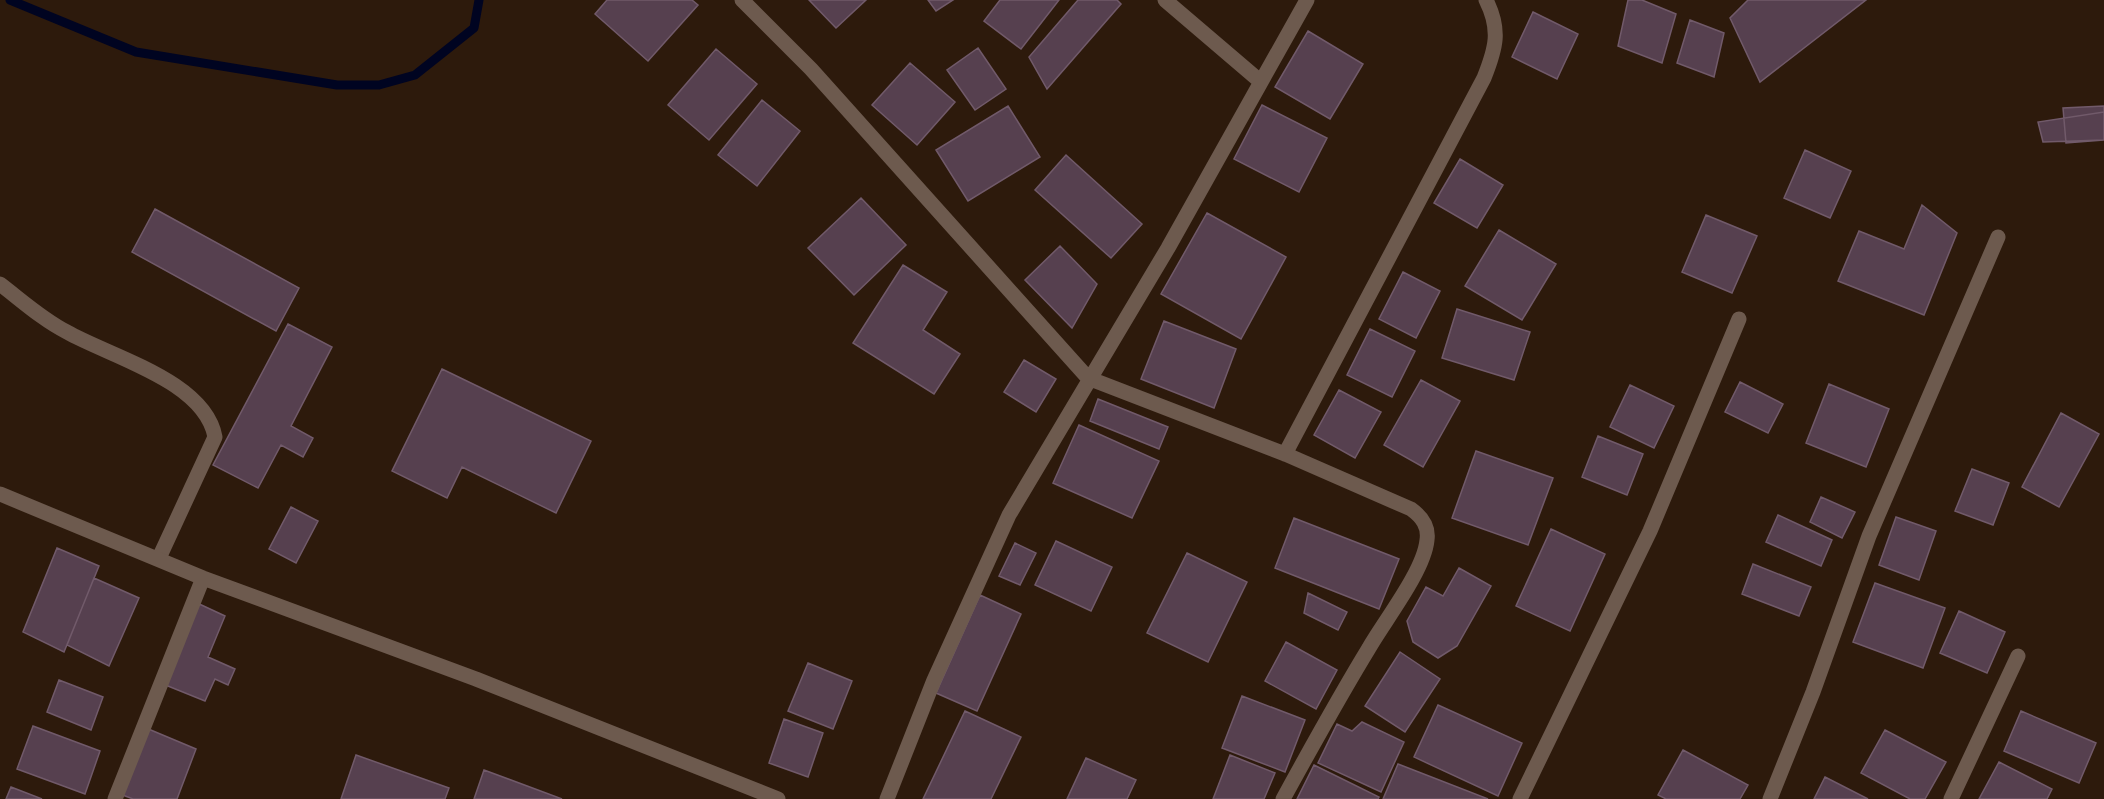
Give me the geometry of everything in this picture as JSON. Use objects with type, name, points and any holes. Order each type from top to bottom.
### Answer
[{"type":"street","points":[[742,0],[811,69],[1088,378],[1285,454],[1411,509],[1422,517],[1427,529],[1427,541],[1409,584],[1369,647],[1283,799]]},
{"type":"street","points":[[1165,0],[1261,82]]},
{"type":"street","points":[[887,799],[921,710],[1009,515],[1088,378],[1168,248],[1307,0]]},
{"type":"street","points":[[1285,454],[1484,78],[1495,51],[1496,19],[1486,0]]},
{"type":"street","points":[[1770,799],[1813,692],[1869,536],[1998,237]]},
{"type":"street","points":[[0,284],[64,331],[170,382],[191,398],[212,423],[215,437],[159,558]]},
{"type":"street","points":[[1520,799],[1654,522],[1739,320]]},
{"type":"street","points":[[0,494],[203,578],[476,680],[756,795],[778,799]]},
{"type":"street","points":[[115,799],[203,578]]},
{"type":"street","points":[[1951,799],[2018,656]]},
{"type":"building","points":[[607,0],[692,0],[698,5],[648,61],[595,14]]},
{"type":"building","points":[[809,0],[866,0],[836,28]]},
{"type":"building","points":[[928,0],[953,0],[936,11]]},
{"type":"building","points":[[1000,0],[1059,0],[1021,49],[984,21]]},
{"type":"building","points":[[1078,0],[1117,0],[1121,4],[1047,89],[1029,57]]},
{"type":"building","points":[[1628,0],[1642,0],[1676,14],[1662,63],[1618,46]]},
{"type":"building","points":[[1748,0],[1866,0],[1760,82],[1730,18]]},
{"type":"building","points":[[1533,12],[1578,34],[1557,79],[1512,57]]},
{"type":"building","points":[[1690,20],[1724,33],[1714,77],[1677,63]]},
{"type":"building","points":[[1308,31],[1363,64],[1330,119],[1275,87]]},
{"type":"building","points":[[978,48],[1006,89],[975,110],[947,70]]},
{"type":"building","points":[[716,49],[757,84],[709,140],[668,105]]},
{"type":"building","points":[[910,63],[955,102],[917,145],[872,105]]},
{"type":"building","points":[[762,100],[800,131],[757,186],[718,155]]},
{"type":"building","points":[[1262,105],[1327,138],[1299,192],[1234,159]]},
{"type":"building","points":[[1008,106],[1040,157],[968,201],[936,150]]},
{"type":"building","points":[[2104,106],[2104,140],[2066,143],[2063,108]]},
{"type":"building","points":[[2104,112],[2104,140],[2043,142],[2038,122]]},
{"type":"building","points":[[1805,150],[1851,171],[1830,218],[1784,198]]},
{"type":"building","points":[[1066,155],[1142,224],[1111,258],[1035,190]]},
{"type":"building","points":[[1460,159],[1503,185],[1477,228],[1434,203]]},
{"type":"building","points":[[861,198],[906,245],[854,295],[808,248]]},
{"type":"building","points":[[1922,205],[1957,233],[1924,315],[1838,281],[1859,231],[1904,249]]},
{"type":"building","points":[[155,209],[299,288],[276,331],[132,252]]},
{"type":"building","points":[[1207,213],[1286,257],[1241,339],[1161,294]]},
{"type":"building","points":[[1706,215],[1757,236],[1732,293],[1682,272]]},
{"type":"building","points":[[1499,230],[1556,264],[1522,320],[1465,286]]},
{"type":"building","points":[[1060,246],[1097,284],[1072,328],[1025,280]]},
{"type":"building","points":[[903,265],[947,292],[923,330],[960,354],[934,394],[853,343]]},
{"type":"building","points":[[1403,272],[1440,291],[1416,338],[1379,319]]},
{"type":"building","points":[[1457,309],[1530,332],[1514,380],[1442,358]]},
{"type":"building","points":[[1164,321],[1236,349],[1214,408],[1141,379]]},
{"type":"building","points":[[288,324],[332,347],[291,426],[313,438],[303,457],[281,445],[258,488],[213,465]]},
{"type":"building","points":[[1370,329],[1415,351],[1392,397],[1347,375]]},
{"type":"building","points":[[1024,360],[1056,379],[1036,412],[1004,392]]},
{"type":"building","points":[[442,369],[591,441],[556,513],[462,467],[447,498],[392,471]]},
{"type":"building","points":[[1421,380],[1460,401],[1423,467],[1384,445]]},
{"type":"building","points":[[1740,382],[1783,404],[1768,433],[1725,412]]},
{"type":"building","points":[[1829,384],[1889,409],[1866,467],[1806,443]]},
{"type":"building","points":[[1630,385],[1674,406],[1654,448],[1610,427]]},
{"type":"building","points":[[1339,390],[1381,412],[1355,458],[1314,435]]},
{"type":"building","points":[[1098,399],[1168,427],[1159,449],[1090,421]]},
{"type":"building","points":[[2061,413],[2099,434],[2059,507],[2022,487]]},
{"type":"building","points":[[1079,425],[1159,461],[1132,518],[1053,483]]},
{"type":"building","points":[[1598,436],[1643,454],[1627,495],[1582,477]]},
{"type":"building","points":[[1476,451],[1553,478],[1528,545],[1452,518]]},
{"type":"building","points":[[1972,469],[2009,483],[1993,525],[1955,511]]},
{"type":"building","points":[[1821,497],[1855,512],[1842,538],[1810,522]]},
{"type":"building","points":[[291,507],[318,521],[296,563],[269,549]]},
{"type":"building","points":[[1778,515],[1832,540],[1821,566],[1766,542]]},
{"type":"building","points":[[1896,517],[1936,531],[1919,580],[1879,565]]},
{"type":"building","points":[[1294,518],[1399,559],[1379,609],[1275,568]]},
{"type":"building","points":[[1551,529],[1605,554],[1570,631],[1516,606]]},
{"type":"building","points":[[1056,541],[1112,567],[1091,611],[1035,585]]},
{"type":"building","points":[[1015,543],[1036,553],[1020,585],[999,576]]},
{"type":"building","points":[[57,548],[99,566],[64,652],[23,632]]},
{"type":"building","points":[[1187,553],[1247,582],[1208,662],[1147,633]]},
{"type":"building","points":[[1753,564],[1811,587],[1799,616],[1742,594]]},
{"type":"building","points":[[1459,568],[1491,586],[1457,646],[1438,658],[1413,642],[1407,621],[1426,587],[1443,596]]},
{"type":"building","points":[[94,578],[139,598],[109,666],[67,645]]},
{"type":"building","points":[[1875,583],[1945,608],[1923,668],[1853,642]]},
{"type":"building","points":[[1308,593],[1347,612],[1338,630],[1304,613]]},
{"type":"building","points":[[980,595],[1021,614],[977,711],[936,693]]},
{"type":"building","points":[[195,602],[225,616],[208,657],[235,669],[228,685],[215,679],[205,701],[163,684]]},
{"type":"building","points":[[1959,611],[2005,632],[1987,673],[1940,653]]},
{"type":"building","points":[[1286,642],[1337,670],[1316,709],[1265,681]]},
{"type":"building","points":[[1400,652],[1440,679],[1405,732],[1365,706]]},
{"type":"building","points":[[808,663],[852,681],[833,729],[788,711]]},
{"type":"building","points":[[59,680],[103,697],[91,730],[47,712]]},
{"type":"building","points":[[1242,696],[1305,720],[1285,772],[1222,748]]},
{"type":"building","points":[[1438,705],[1522,743],[1498,796],[1414,757]]},
{"type":"building","points":[[965,711],[1021,737],[991,799],[923,799]]},
{"type":"building","points":[[2021,711],[2096,743],[2079,783],[2004,751]]},
{"type":"building","points":[[784,719],[823,733],[808,777],[769,763]]},
{"type":"building","points":[[1362,722],[1404,742],[1381,792],[1318,763],[1337,724],[1352,731]]},
{"type":"building","points":[[33,726],[100,751],[85,794],[17,769]]},
{"type":"building","points":[[146,728],[196,749],[177,799],[133,799],[120,794]]},
{"type":"building","points":[[1885,730],[1946,762],[1925,799],[1910,799],[1861,773]]},
{"type":"building","points":[[1683,750],[1748,785],[1740,799],[1666,799],[1658,795]]},
{"type":"building","points":[[356,755],[449,788],[445,799],[341,799]]},
{"type":"building","points":[[1230,755],[1275,773],[1264,799],[1213,799]]},
{"type":"building","points":[[1086,758],[1136,780],[1127,799],[1067,799]]},
{"type":"building","points":[[1999,762],[2052,789],[2047,799],[1979,799]]},
{"type":"building","points":[[1398,764],[1488,799],[1383,799]]},
{"type":"building","points":[[1314,765],[1379,797],[1378,799],[1297,799]]},
{"type":"building","points":[[484,770],[562,799],[474,799]]},
{"type":"building","points":[[1825,777],[1868,799],[1814,799]]},
{"type":"building","points":[[11,787],[42,799],[6,799]]},
{"type":"waterway","points":[[10,0],[136,52],[337,85],[379,85],[415,75],[474,28],[479,0]]}]
